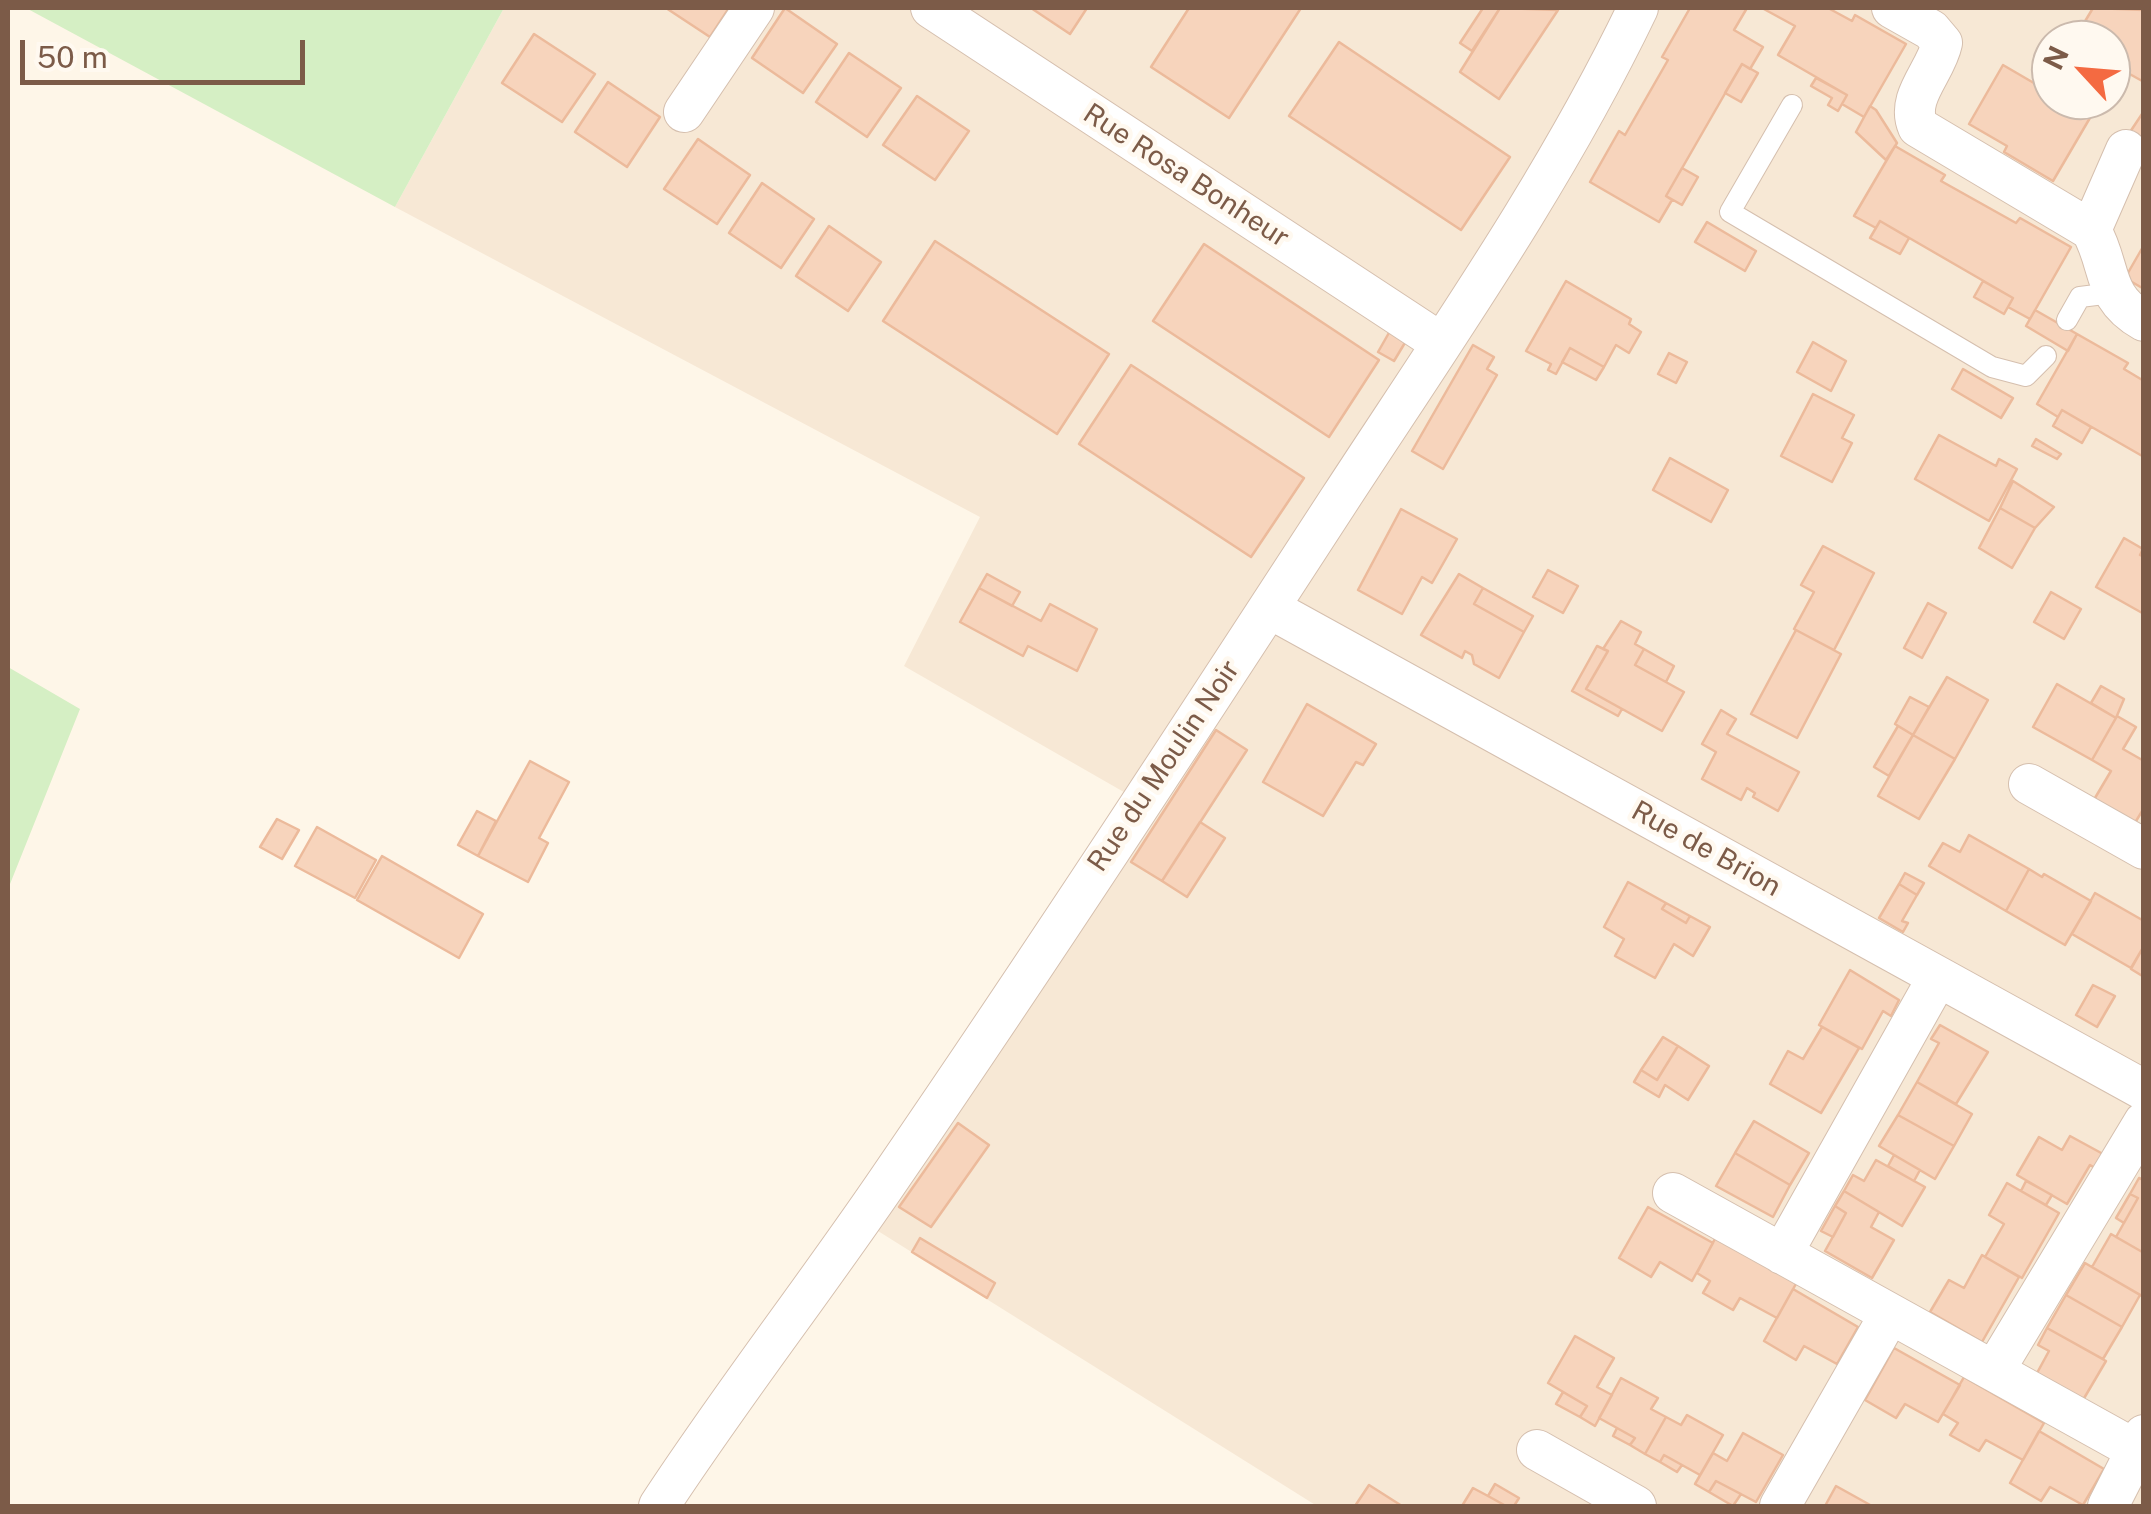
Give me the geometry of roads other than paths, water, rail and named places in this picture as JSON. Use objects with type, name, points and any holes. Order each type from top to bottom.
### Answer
[{"type":"street","points":[[684,112],[754,8]]},
{"type":"street","name":"Rue Rosa Bonheur","points":[[932,8],[1441,343]]},
{"type":"street","name":"Rue du Moulin Noir","points":[[659,1506],[713,1424],[890,1178],[1269,608],[1564,150],[1638,8]]},
{"type":"street","points":[[1892,8],[1931,30],[1942,43],[1939,58],[1917,96],[1912,114],[1918,127],[2092,230],[2102,249],[2112,294],[2127,312],[2144,322]]},
{"type":"street","points":[[2092,230],[2126,150]]},
{"type":"street","name":"Rue de Brion","points":[[1269,608],[2144,1090]]},
{"type":"street","points":[[2029,784],[2144,849]]},
{"type":"street","points":[[1782,1254],[1938,977]]},
{"type":"street","points":[[1994,1371],[2144,1122]]},
{"type":"street","points":[[1673,1193],[1994,1371],[2140,1443],[2108,1506]]},
{"type":"street","points":[[1780,1506],[1890,1314]]},
{"type":"street","points":[[1538,1450],[1636,1506]]},
{"type":"lane","points":[[1792,105],[1730,212],[1992,367],[2026,376],[2046,356]]},
{"type":"lane","points":[[2067,320],[2080,296],[2112,294]]}]
